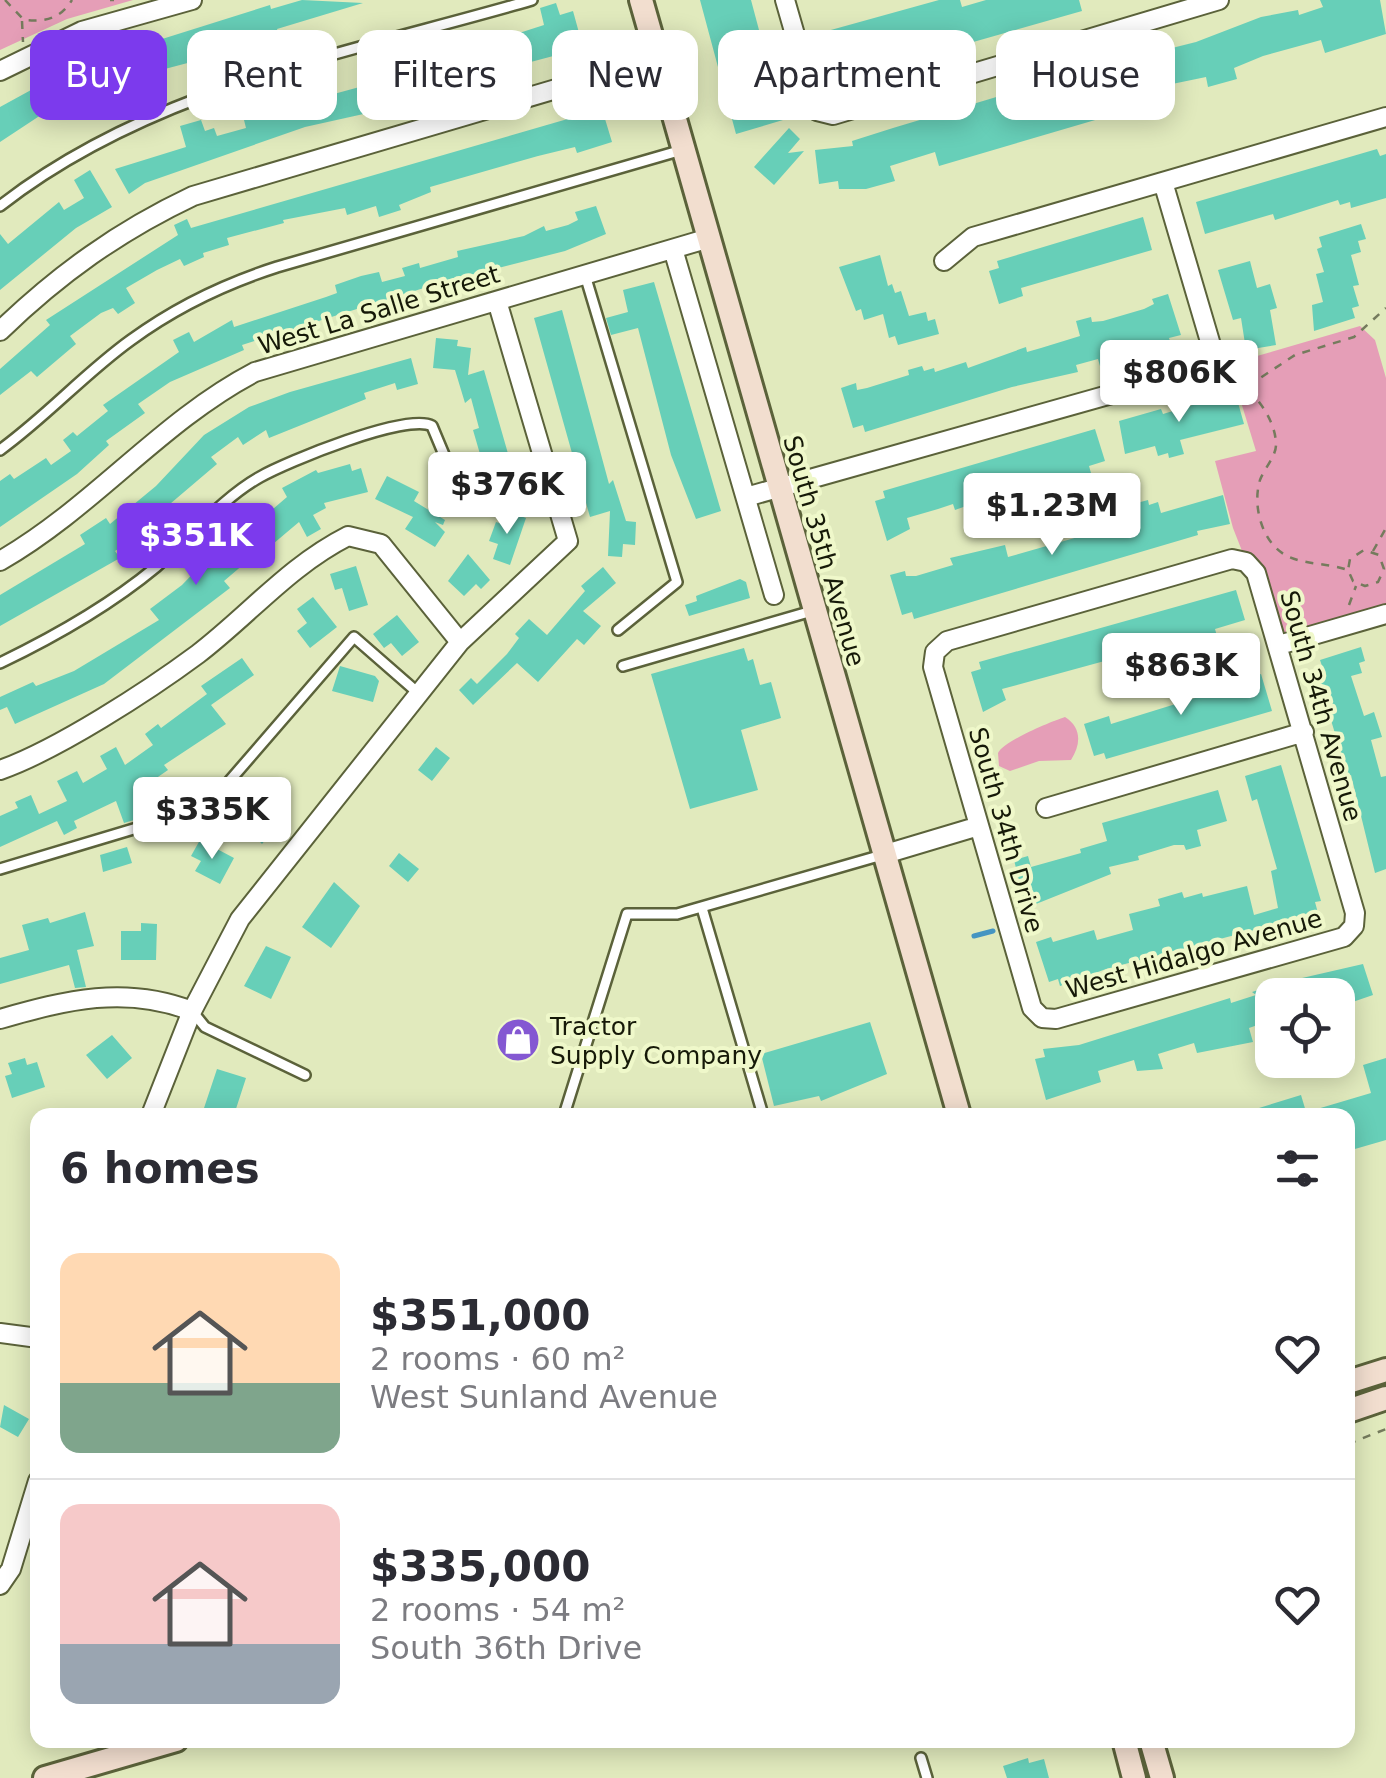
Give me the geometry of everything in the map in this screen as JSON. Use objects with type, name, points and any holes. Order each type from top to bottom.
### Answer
[{"type":"main road","name":"South 35th Avenue","points":[[641,0],[650,30]]},
{"type":"main road","name":"South 35th Avenue","points":[[674,120],[957,1108]]},
{"type":"main road","points":[[1355,1380],[1386,1370]]},
{"type":"main road","points":[[1355,1408],[1386,1398]]},
{"type":"main road","points":[[45,1778],[148,1748]]},
{"type":"main road","points":[[1126,1748],[1134,1778]]},
{"type":"main road","points":[[1153,1748],[1162,1778]]},
{"type":"street","points":[[0,70],[82,31],[192,0]]},
{"type":"street","points":[[785,0],[817,112],[833,115],[1219,0]]},
{"type":"street","points":[[0,330],[52,281],[114,237],[193,196],[552,90]]},
{"type":"street","points":[[944,261],[973,237],[1386,117]]},
{"type":"street","points":[[746,497],[1216,364],[1162,182]]},
{"type":"street","name":"West La Salle Street","points":[[0,560],[81,508],[192,410],[240,380],[291,360],[706,239]]},
{"type":"street","points":[[673,249],[774,595]]},
{"type":"street","points":[[154,1108],[192,1011],[240,919],[460,642],[568,541],[498,301]]},
{"type":"street","points":[[0,770],[32,759],[198,654],[308,556],[348,536],[382,544],[460,642]]},
{"type":"street","name":"South 34th Avenue","points":[[935,652],[947,640],[1232,559],[1246,562],[1256,573],[1279,645],[1356,913],[1354,926]]},
{"type":"street","points":[[1279,645],[1386,614]]},
{"type":"street","name":"South 34th Drive","points":[[935,652],[933,666],[978,826],[1032,1008],[1042,1018]]},
{"type":"street","points":[[1046,808],[1304,732]]},
{"type":"street","points":[[882,856],[978,826]]},
{"type":"street","name":"West Hidalgo Avenue","points":[[1042,1018],[1056,1019],[1344,937],[1354,926]]},
{"type":"street","points":[[0,1019],[70,999],[126,994],[163,1000],[192,1011]]},
{"type":"street","points":[[0,1333],[30,1337]]},
{"type":"street","points":[[2,1584],[30,1505]]},
{"type":"lane","points":[[0,206],[56,164],[142,118],[252,81],[532,0]]},
{"type":"lane","points":[[0,450],[40,421],[127,342],[184,304],[277,267],[682,150]]},
{"type":"lane","points":[[585,275],[677,582],[618,630]]},
{"type":"lane","points":[[0,664],[53,636],[150,571],[257,478],[382,430],[409,422],[432,426],[465,505],[475,506],[552,484]]},
{"type":"lane","points":[[622,666],[813,611]]},
{"type":"lane","points":[[0,870],[207,806],[354,637],[417,692]]},
{"type":"lane","points":[[566,1108],[628,914],[659,916],[702,908],[882,856]]},
{"type":"lane","points":[[702,908],[761,1108]]},
{"type":"lane","points":[[192,1011],[205,1028],[304,1075]]},
{"type":"lane","points":[[921,1758],[926,1778]]},
{"type":"path","points":[[5,0],[22,19]]},
{"type":"path","points":[[22,19],[53,18],[72,0]]},
{"type":"path","points":[[22,19],[20,32],[25,55]]},
{"type":"path","points":[[1247,387],[1294,355],[1354,337],[1386,308]]},
{"type":"path","points":[[1216,364],[1247,387],[1272,430],[1276,447],[1260,482],[1258,508],[1270,542],[1288,556],[1348,570],[1358,584]]},
{"type":"path","points":[[1373,551],[1386,528]]},
{"type":"path","points":[[1348,570],[1358,552],[1373,551],[1383,560],[1385,574],[1372,585],[1358,584],[1352,590],[1349,606]]},
{"type":"path","points":[[1355,1441],[1386,1429]]},
{"type":"shaded area","points":[[0,0],[133,0],[43,30],[30,30],[30,36],[0,50]]},
{"type":"shaded area","points":[[1360,326],[1375,340],[1386,378],[1386,614],[1279,645],[1233,528],[1215,461],[1256,451],[1237,389],[1222,379],[1209,360],[1257,356]]},
{"type":"shaded area","points":[[1065,717],[1075,726],[1078,737],[1071,760],[1039,761],[1010,771],[999,766],[998,753],[1002,748]]},
{"type":"building","points":[[302,0],[363,3],[277,30],[191,30],[270,5],[271,9]]},
{"type":"building","points":[[700,0],[751,0],[759,30],[718,30],[718,67]]},
{"type":"building","points":[[939,0],[960,0],[962,7],[986,0],[1079,0],[1082,11],[1015,30],[996,30],[996,36],[976,41],[976,30],[831,30]]},
{"type":"building","points":[[1320,0],[1380,0],[1386,34],[1325,53],[1321,40],[1263,56],[1234,68],[1237,79],[1208,87],[1206,77],[1175,83],[1175,47],[1261,17],[1298,10],[1299,15],[1323,7]]},
{"type":"building","points":[[556,3],[560,15],[573,11],[578,30],[552,30],[552,56],[532,62],[532,30],[528,30],[544,25],[540,8]]},
{"type":"building","points":[[187,31],[187,63],[167,68],[167,37]]},
{"type":"building","points":[[357,88],[357,115],[337,120],[337,93]]},
{"type":"building","points":[[30,91],[30,120],[33,120],[0,142],[0,107]]},
{"type":"building","points":[[996,97],[996,120],[1095,120],[939,166],[935,152],[890,166],[895,181],[866,189],[839,189],[838,181],[819,184],[815,150],[853,146],[852,141],[920,120],[976,120],[976,103]]},
{"type":"building","points":[[201,120],[205,131],[214,128],[217,136],[246,128],[244,120],[336,120],[305,127],[145,183],[129,194],[115,169],[186,147],[180,126]]},
{"type":"building","points":[[564,120],[605,120],[612,142],[577,153],[575,147],[538,156],[430,187],[431,192],[399,205],[401,210],[379,217],[376,206],[347,215],[345,208],[283,220],[284,223],[227,238],[229,245],[203,253],[204,257],[184,266],[180,259],[126,288],[135,303],[118,314],[113,308],[101,313],[70,336],[76,344],[37,377],[31,371],[0,395],[0,369],[50,325],[46,320],[178,235],[174,225],[187,219],[191,228]]},
{"type":"building","points":[[732,120],[783,120],[736,134]]},
{"type":"building","points":[[789,128],[800,139],[788,153],[804,151],[774,185],[754,167]]},
{"type":"building","points":[[1377,149],[1380,156],[1386,154],[1386,198],[1351,208],[1350,202],[1340,205],[1338,200],[1275,220],[1273,214],[1205,234],[1196,202]]},
{"type":"building","points":[[90,170],[112,207],[76,228],[0,290],[0,234],[8,244],[59,202],[64,210],[84,198],[74,180]]},
{"type":"building","points":[[596,206],[606,234],[565,251],[443,282],[242,345],[244,350],[170,382],[138,404],[145,413],[106,441],[109,445],[77,474],[0,527],[0,481],[10,474],[14,479],[46,458],[51,465],[71,451],[63,440],[73,432],[77,436],[108,411],[103,405],[179,352],[173,340],[189,332],[194,342],[232,320],[234,327],[337,293],[335,285],[361,276],[379,272],[382,282],[405,276],[402,268],[419,263],[420,268],[458,257],[457,251],[524,236],[544,226],[546,231],[568,225],[578,220],[575,212]]},
{"type":"building","points":[[1143,217],[1152,250],[1021,288],[1023,296],[999,304],[989,271],[999,268],[997,261]]},
{"type":"building","points":[[1361,224],[1366,239],[1358,241],[1361,252],[1351,255],[1359,285],[1353,286],[1359,306],[1352,308],[1355,318],[1314,331],[1312,305],[1323,302],[1316,274],[1324,272],[1317,249],[1322,247],[1319,237]]},
{"type":"building","points":[[880,255],[888,286],[892,284],[895,293],[901,291],[909,316],[926,312],[928,321],[935,319],[939,334],[898,345],[895,336],[889,338],[883,314],[864,320],[861,309],[856,311],[839,267]]},
{"type":"building","points":[[1250,261],[1257,288],[1270,284],[1277,308],[1270,310],[1276,345],[1246,350],[1241,318],[1233,320],[1218,270]]},
{"type":"building","points":[[654,282],[721,511],[696,519],[671,455],[638,328],[611,335],[606,318],[628,312],[623,290]]},
{"type":"building","points":[[1168,294],[1181,335],[1169,338],[1171,344],[1100,366],[1098,359],[1076,365],[1078,372],[1012,387],[865,432],[863,425],[853,428],[841,388],[856,383],[857,390],[867,388],[909,375],[908,370],[922,366],[924,371],[934,368],[935,372],[966,362],[968,368],[1026,347],[1027,352],[1041,348],[1080,336],[1076,321],[1091,317],[1092,322],[1103,321],[1144,309],[1154,304],[1152,299]]},
{"type":"building","points":[[562,310],[609,484],[613,480],[626,521],[636,522],[635,545],[623,544],[622,557],[608,556],[610,511],[590,517],[534,318]]},
{"type":"building","points":[[436,338],[458,340],[457,346],[471,348],[468,375],[484,370],[517,485],[491,492],[473,430],[479,428],[471,398],[465,403],[455,370],[433,368]]},
{"type":"building","points":[[411,358],[418,384],[397,390],[395,383],[364,393],[366,399],[269,438],[266,430],[243,445],[238,437],[211,457],[217,464],[157,515],[163,522],[138,543],[135,538],[115,551],[120,558],[0,626],[0,595],[85,544],[80,535],[106,518],[110,524],[156,486],[204,435],[249,407]]},
{"type":"building","points":[[1235,392],[1244,424],[1180,440],[1184,454],[1169,458],[1168,453],[1158,456],[1155,446],[1125,454],[1119,421],[1161,409],[1163,414]]},
{"type":"building","points":[[1095,429],[1105,461],[1089,466],[1091,473],[1060,482],[1062,490],[1018,502],[1017,497],[1007,500],[1004,490],[968,500],[969,505],[955,510],[953,504],[907,518],[910,529],[887,541],[875,501],[885,498],[883,491]]},
{"type":"building","points":[[350,464],[352,471],[361,468],[368,492],[324,503],[326,508],[313,515],[321,529],[307,537],[299,522],[267,549],[265,546],[224,581],[230,588],[104,684],[15,724],[7,707],[0,710],[0,697],[33,682],[36,686],[74,671],[159,620],[150,609],[182,585],[235,530],[262,510],[266,515],[287,497],[282,488],[316,470],[318,473]]},
{"type":"building","points":[[387,476],[419,492],[414,501],[445,520],[443,525],[435,522],[445,532],[435,547],[405,529],[413,517],[375,499]]},
{"type":"building","points":[[1223,495],[1230,524],[914,619],[912,612],[902,615],[890,575],[905,571],[906,576],[916,576],[953,565],[950,558],[1005,545],[1008,557],[1106,529],[1105,525],[1136,515],[1133,504],[1148,500],[1149,505],[1158,502],[1161,513]]},
{"type":"building","points":[[506,511],[526,518],[510,565],[493,559],[498,544],[489,541],[496,522],[502,524]]},
{"type":"building","points":[[468,554],[490,580],[481,589],[476,584],[464,596],[448,581]]},
{"type":"building","points":[[356,566],[368,605],[349,611],[342,588],[335,590],[330,574]]},
{"type":"building","points":[[603,567],[616,583],[583,611],[601,626],[584,645],[577,639],[538,682],[517,663],[473,705],[459,690],[471,678],[477,684],[507,654],[519,638],[515,634],[529,619],[547,635],[585,591],[581,586]]},
{"type":"building","points":[[740,579],[746,582],[750,598],[689,616],[685,605],[697,601],[696,596]]},
{"type":"building","points":[[1236,590],[1245,620],[1215,629],[1219,643],[1204,647],[1203,642],[1165,653],[1163,645],[1002,689],[1006,700],[983,712],[971,672],[981,669],[979,662]]},
{"type":"building","points":[[313,597],[337,627],[310,648],[297,631],[307,623],[297,609]]},
{"type":"building","points":[[397,615],[419,642],[402,656],[391,643],[384,648],[373,634]]},
{"type":"building","points":[[1361,647],[1365,661],[1359,663],[1362,673],[1351,676],[1364,716],[1374,712],[1382,737],[1371,740],[1381,777],[1386,776],[1386,869],[1375,873],[1351,775],[1348,776],[1316,671],[1323,669],[1320,660]]},
{"type":"building","points":[[744,648],[748,661],[753,659],[760,685],[771,682],[781,718],[741,730],[758,790],[690,809],[651,674]]},
{"type":"building","points":[[242,658],[254,675],[211,705],[226,724],[164,765],[168,770],[134,788],[144,817],[124,823],[116,801],[74,821],[77,828],[64,835],[57,821],[0,847],[0,816],[18,808],[15,802],[31,795],[39,814],[67,801],[57,781],[77,771],[83,783],[107,769],[100,756],[116,747],[125,765],[153,745],[145,734],[158,724],[161,728],[207,694],[201,686]]},
{"type":"building","points":[[340,666],[375,676],[379,681],[373,702],[332,691]]},
{"type":"building","points":[[1261,674],[1272,711],[1106,759],[1104,753],[1094,756],[1084,724],[1109,716],[1111,724],[1208,694],[1206,687]]},
{"type":"building","points":[[436,747],[450,758],[432,781],[418,770]]},
{"type":"building","points":[[1281,765],[1321,901],[1315,902],[1318,913],[1106,969],[1060,986],[1058,979],[1049,982],[1036,942],[1051,937],[1053,942],[1094,930],[1097,940],[1133,930],[1129,914],[1160,906],[1158,899],[1182,892],[1184,898],[1202,893],[1203,897],[1247,886],[1254,915],[1278,908],[1271,871],[1277,869],[1257,799],[1252,801],[1245,776]]},
{"type":"building","points":[[259,787],[286,815],[262,844],[235,815]]},
{"type":"building","points":[[1218,790],[1227,821],[1197,830],[1201,846],[1186,850],[1184,845],[1174,845],[1138,856],[1139,860],[1109,867],[1111,874],[1026,908],[1014,860],[1028,856],[1031,867],[1081,853],[1080,849],[1107,841],[1102,823]]},
{"type":"building","points":[[200,840],[234,858],[220,884],[195,871],[201,861],[191,856]]},
{"type":"building","points":[[127,847],[132,863],[103,872],[100,855]]},
{"type":"building","points":[[399,853],[419,869],[408,882],[389,866]]},
{"type":"building","points":[[334,882],[360,906],[331,948],[302,927]]},
{"type":"building","points":[[85,912],[94,946],[77,950],[86,987],[75,988],[69,965],[0,984],[0,958],[29,950],[22,925],[48,918],[50,923]]},
{"type":"building","points":[[141,923],[157,924],[156,960],[121,960],[121,931],[141,931]]},
{"type":"building","points":[[266,946],[291,957],[271,999],[244,986]]},
{"type":"building","points":[[1363,964],[1373,995],[1355,1001],[1355,978],[1302,978]]},
{"type":"building","points":[[1255,995],[1255,1026],[1249,1028],[1253,1042],[1197,1053],[1194,1043],[1158,1054],[1163,1069],[1137,1071],[1134,1060],[1098,1071],[1101,1082],[1046,1100],[1035,1059],[1045,1057],[1043,1049],[1079,1045],[1230,998],[1231,1003]]},
{"type":"building","points":[[870,1022],[887,1074],[821,1101],[819,1096],[774,1106],[761,1054]]},
{"type":"building","points":[[112,1035],[132,1058],[107,1079],[86,1055]]},
{"type":"building","points":[[25,1058],[27,1065],[37,1062],[45,1087],[12,1098],[5,1076],[12,1074],[8,1063]]},
{"type":"building","points":[[1386,1058],[1386,1140],[1355,1149],[1355,1108],[1320,1108],[1371,1093],[1363,1065]]},
{"type":"building","points":[[217,1069],[246,1078],[236,1108],[204,1108]]},
{"type":"building","points":[[1301,1095],[1305,1108],[1259,1108]]},
{"type":"building","points":[[4,1405],[29,1419],[18,1437],[0,1427]]},
{"type":"building","points":[[1028,1758],[1029,1763],[1044,1759],[1049,1778],[1007,1778],[1003,1766]]},
{"type":"waterway","points":[[974,936],[993,931]]},
{"type":"place","name":"Tractor Supply Company","points":[[518,1040]]}]
